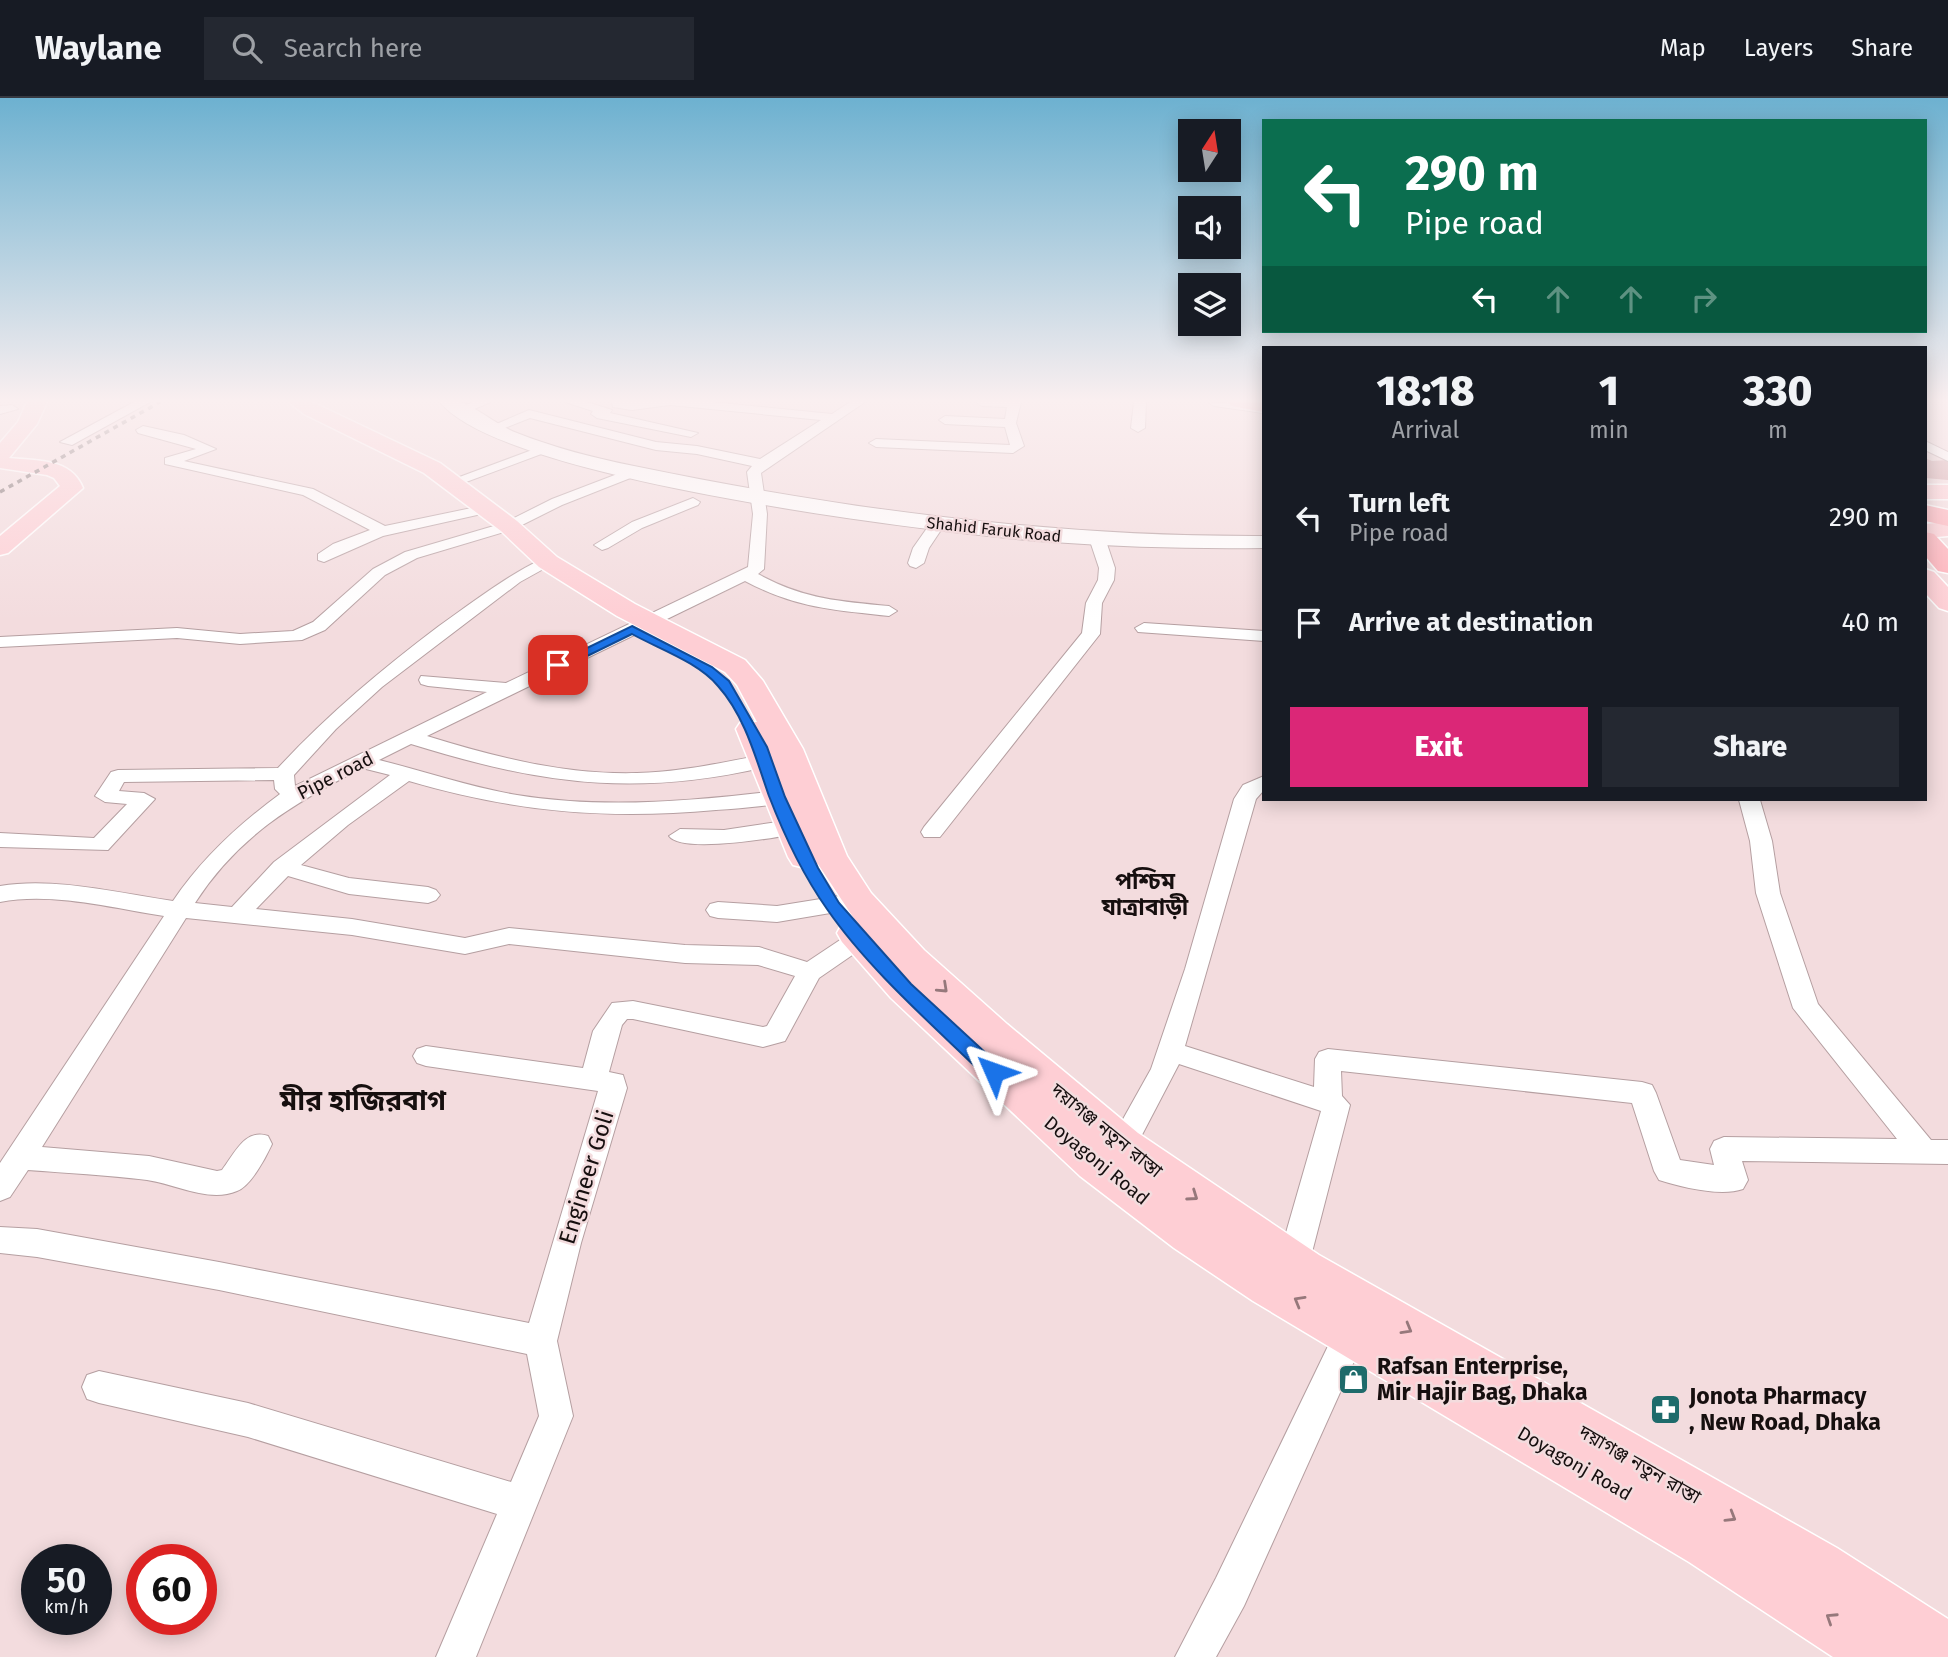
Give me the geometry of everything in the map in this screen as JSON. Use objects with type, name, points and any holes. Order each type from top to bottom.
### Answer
[{"type":"highway","points":[[1939,519],[1948,565]]},
{"type":"highway","points":[[1927,564],[1948,583]]},
{"type":"main road","points":[[0,548],[72,488],[66,475]]},
{"type":"main road","name":"Doyagonj Road","points":[[419,475],[478,510],[539,565],[640,626],[708,670],[724,684],[791,793],[810,868],[857,918],[957,1039],[1096,1163],[1191,1233],[1270,1285],[1358,1318],[1887,1657]]},
{"type":"main road","points":[[439,475],[478,510]]},
{"type":"main road","name":"Shahid Faruk Road","points":[[647,475],[760,497],[937,524],[1097,538],[1262,542]]},
{"type":"main road","points":[[1927,496],[1939,519]]},
{"type":"main road","points":[[1927,579],[1948,603]]},
{"type":"main road","name":"দয়াগঞ্জ নতুন রাস্তা","points":[[857,918],[1122,1146],[1293,1264],[1358,1318],[1817,1569],[1948,1654]]},
{"type":"street","points":[[213,475],[307,492],[327,499],[385,532]]},
{"type":"street","points":[[0,642],[177,633],[240,639],[296,636],[319,626],[379,572],[411,555],[478,510],[511,475]]},
{"type":"street","points":[[324,557],[335,548],[385,532],[478,510],[557,502],[626,475]]},
{"type":"street","points":[[755,475],[760,497],[758,566],[747,575],[784,595],[828,605],[889,611]]},
{"type":"street","points":[[602,545],[637,525],[693,502]]},
{"type":"street","points":[[916,563],[921,548],[937,524]]},
{"type":"street","points":[[932,832],[1091,634],[1094,603],[1106,580],[1107,568],[1097,538]]},
{"type":"street","points":[[0,841],[100,845],[144,799],[105,796],[118,776],[284,774],[329,725],[375,683],[539,565]]},
{"type":"street","name":"Pipe road","points":[[1,1185],[204,872],[256,822],[288,799],[360,761],[747,575]]},
{"type":"street","points":[[1144,628],[1262,636]]},
{"type":"street","points":[[428,680],[509,689]]},
{"type":"street","points":[[412,738],[523,770],[791,793]]},
{"type":"street","points":[[360,761],[409,772],[452,788],[519,802],[580,809],[646,811],[791,793]]},
{"type":"street","points":[[239,914],[282,867],[336,821],[409,772]]},
{"type":"street","points":[[284,774],[288,799]]},
{"type":"street","points":[[1122,1146],[1164,1070],[1197,969],[1245,799],[1250,789],[1262,783]]},
{"type":"street","points":[[680,836],[723,837],[791,793]]},
{"type":"street","points":[[1750,801],[1768,892],[1806,1009],[1937,1152]]},
{"type":"street","points":[[282,867],[349,886],[428,895]]},
{"type":"street","points":[[0,894],[17,891],[73,895],[181,910],[352,927],[465,946],[509,936],[685,954],[759,956],[810,972]]},
{"type":"street","points":[[718,910],[857,918]]},
{"type":"street","name":"Engineer Goli","points":[[456,1657],[556,1416],[541,1342],[566,1243],[613,1088],[613,1083],[594,1080],[597,1057],[614,1016],[621,1010],[763,1037],[776,1034],[810,972],[857,918]]},
{"type":"street","points":[[1170,1051],[1336,1105],[1293,1264]]},
{"type":"street","points":[[426,1056],[594,1080]]},
{"type":"street","points":[[1328,1102],[1328,1059],[1642,1093],[1669,1171],[1733,1180],[1724,1149],[1937,1152]]},
{"type":"street","points":[[21,1157],[149,1168],[217,1183],[230,1181],[258,1144]]},
{"type":"street","points":[[0,1240],[37,1243],[232,1279],[541,1342]]},
{"type":"street","points":[[1195,1657],[1230,1592],[1358,1318]]},
{"type":"street","points":[[99,1387],[248,1420],[521,1503]]},
{"type":"shaded area","points":[[1927,475],[1948,475],[1948,480],[1927,478]]},
{"type":"railway","points":[[0,492],[31,475]]},
{"type":"place","name":"Rafsan Enterprise, Mir Hajir Bag, Dhaka","points":[[1354,1379]]},
{"type":"place","name":"Jonota Pharmacy , New Road, Dhaka","points":[[1666,1409]]},
{"type":"district","name":"পশ্চিম যাত্রাবাড়ী","points":[[1145,894]]},
{"type":"district","name":"মীর হাজিরবাগ","points":[[363,1100]]},
{"type":"route","points":[[558,665],[632,629],[708,670],[724,684],[731,692],[760,747],[777,797],[810,868],[834,906],[859,939],[905,988],[994,1072]]}]
